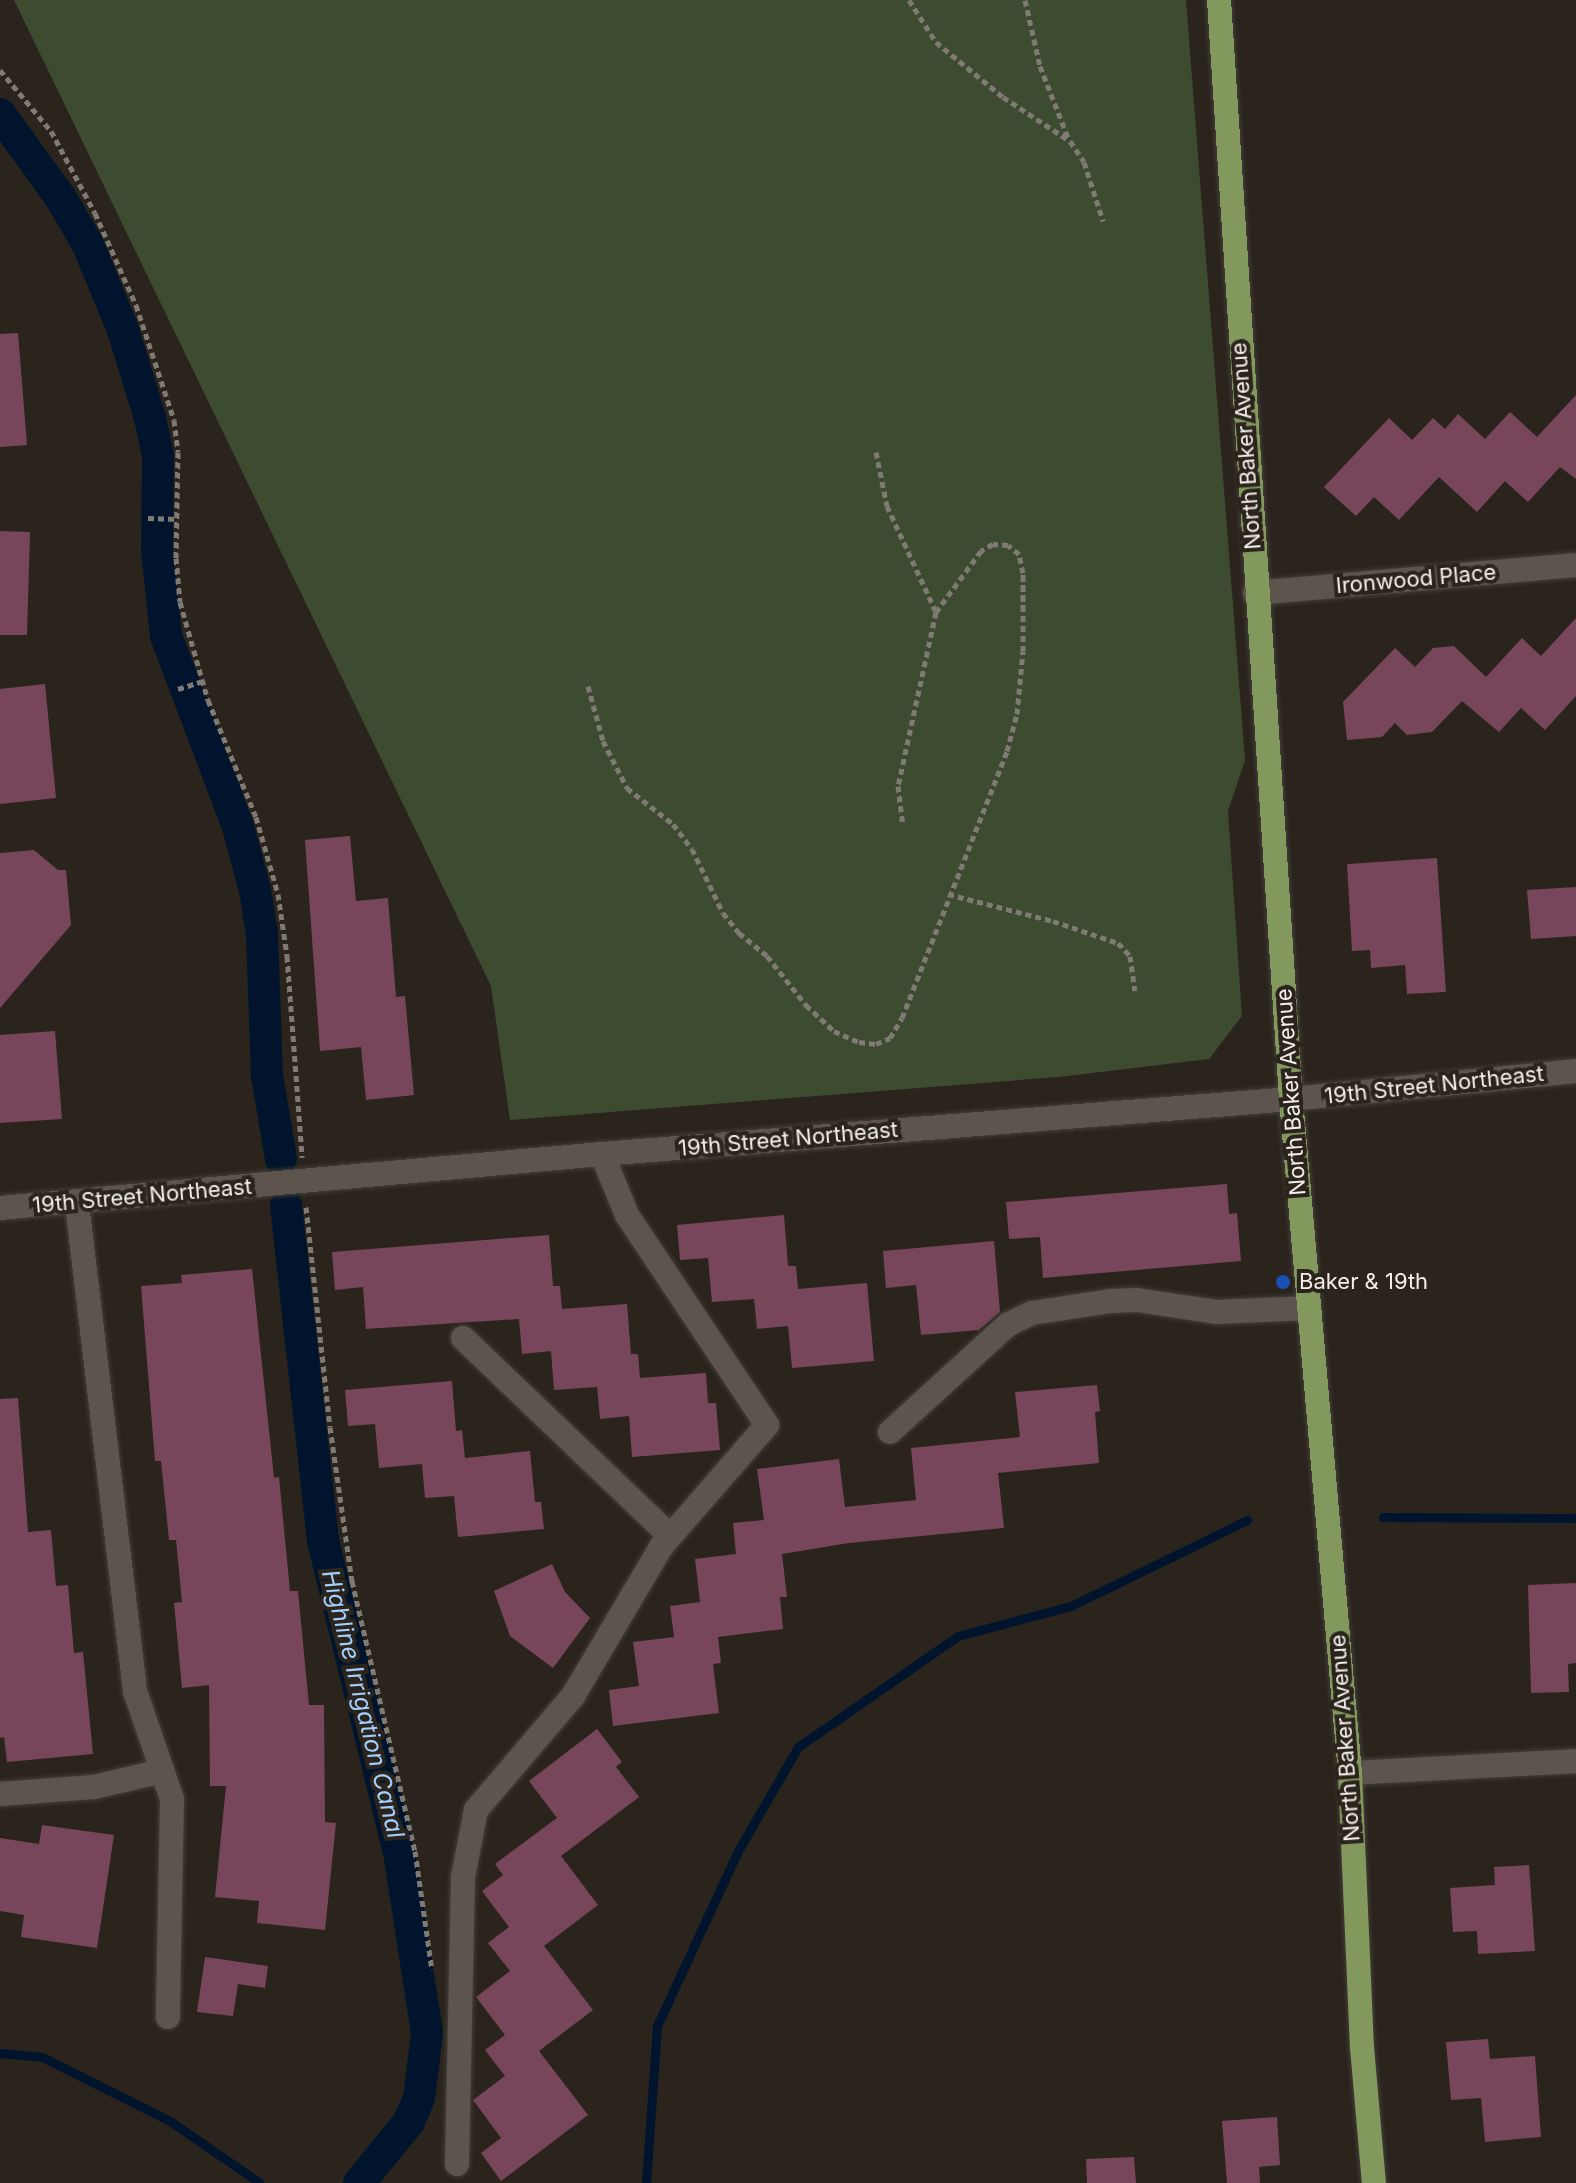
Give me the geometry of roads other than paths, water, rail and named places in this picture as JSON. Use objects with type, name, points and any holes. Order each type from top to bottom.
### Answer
[{"type":"main road","name":"North Baker Avenue","points":[[1219,0],[1255,593],[1291,1099],[1350,1773],[1362,2047],[1374,2183]]},
{"type":"street","name":"Ironwood Place","points":[[1255,593],[1576,565]]},
{"type":"street","name":"19th Street Northeast","points":[[0,1208],[77,1204],[602,1154],[1291,1099],[1576,1071]]},
{"type":"street","points":[[457,2164],[463,1877],[476,1810],[573,1696],[670,1536],[767,1425],[627,1215],[602,1154]]},
{"type":"street","points":[[77,1204],[135,1691],[172,1799],[168,2017]]},
{"type":"street","points":[[890,1432],[1007,1325],[1032,1313],[1137,1300],[1216,1312],[1308,1308]]},
{"type":"street","points":[[463,1338],[670,1536]]},
{"type":"street","points":[[1350,1773],[1576,1761]]},
{"type":"street","points":[[0,1794],[94,1787],[162,1771]]},
{"type":"waterway","name":"Highline Irrigation Canal","points":[[0,114],[62,200],[88,245],[123,330],[150,418],[158,457],[157,549],[166,636],[238,827],[255,890],[262,934],[267,1075],[281,1159]]},
{"type":"waterway","name":"Highline Irrigation Canal","points":[[286,1205],[323,1541],[399,1852],[427,2033],[419,2098],[409,2122],[359,2183]]},
{"type":"waterway","points":[[1383,1517],[1576,1518]]},
{"type":"waterway","points":[[646,2183],[657,2026],[738,1851],[798,1747],[958,1636],[1071,1606],[1247,1520]]},
{"type":"waterway","points":[[0,2053],[42,2057],[170,2121],[260,2183]]},
{"type":"place","name":"Baker & 19th","points":[[1283,1282]]}]
